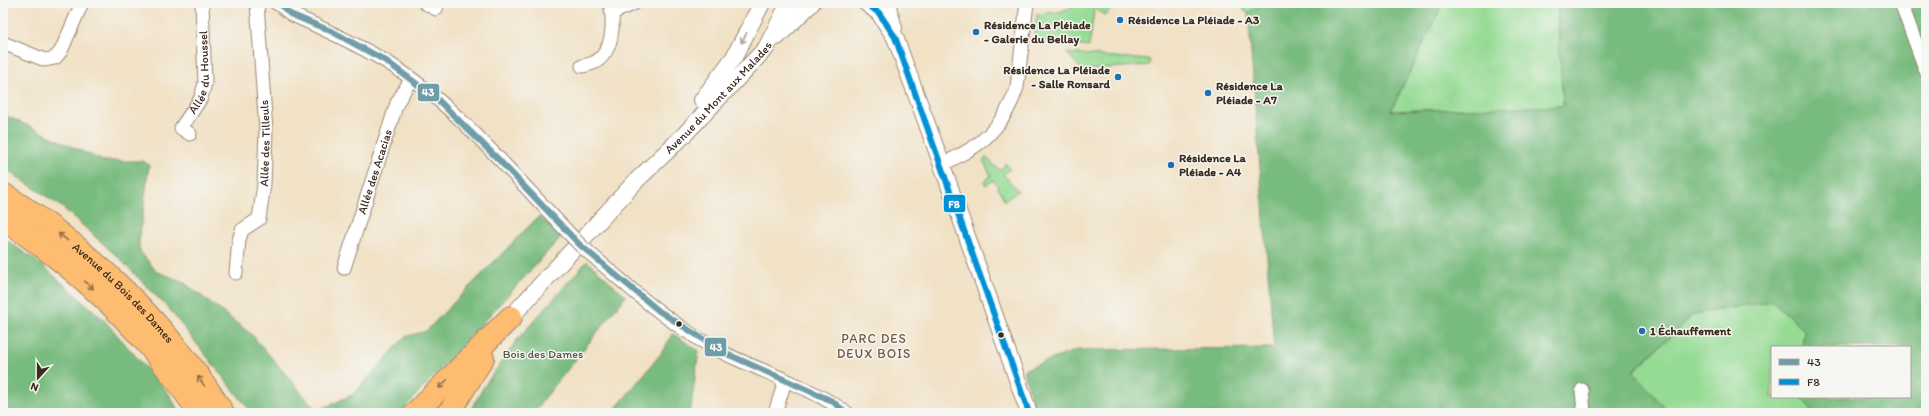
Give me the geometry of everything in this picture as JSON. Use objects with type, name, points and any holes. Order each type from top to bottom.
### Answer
[{"type":"highway","name":"Avenue du Bois des Dames","points":[[3,194],[79,249],[138,306],[194,371],[223,413]]},
{"type":"highway","name":"Avenue du Bois des Dames","points":[[3,219],[70,268],[110,304],[148,346],[200,413]]},
{"type":"highway","points":[[415,413],[511,317]]},
{"type":"highway","points":[[449,413],[475,368],[511,317]]},
{"type":"street","points":[[3,43],[45,60],[55,58],[61,51],[82,3]]},
{"type":"street","name":"Allée du Houssel","points":[[190,134],[181,128],[201,98],[205,83],[202,3]]},
{"type":"street","name":"Allée des Tilleuls","points":[[236,273],[242,230],[259,219],[264,184],[266,131],[257,3]]},
{"type":"street","points":[[276,3],[281,5],[290,14],[333,32],[386,61],[412,79],[455,115],[580,245],[659,311],[725,353],[832,401],[847,413]]},
{"type":"street","points":[[425,3],[436,9],[438,3]]},
{"type":"street","points":[[582,66],[597,61],[609,46],[611,8],[635,3]]},
{"type":"street","name":"Avenue du Mont aux Malades","points":[[636,182],[718,81],[734,57],[762,3]]},
{"type":"street","name":"Avenue du Mont aux Malades","points":[[511,317],[636,182],[683,136],[766,48],[789,3]]},
{"type":"street","points":[[766,48],[812,3]]},
{"type":"street","points":[[866,3],[879,13],[895,37],[942,165],[1029,413]]},
{"type":"street","points":[[887,3],[894,22],[895,37]]},
{"type":"street","points":[[942,165],[984,139],[1003,117],[1014,98],[1017,87],[1027,3]]},
{"type":"street","points":[[1901,3],[1926,71]]},
{"type":"street","name":"Allée des Acacias","points":[[344,268],[397,103],[412,79]]},
{"type":"street","points":[[775,413],[785,381]]},
{"type":"street","points":[[1582,390],[1584,413]]},
{"type":"green space","points":[[1081,3],[1090,3],[1094,11],[1089,47],[1034,40],[1037,14],[1059,12]]},
{"type":"green space","points":[[1092,3],[1117,3],[1105,16],[1097,10]]},
{"type":"green space","points":[[1243,3],[1263,3],[1248,13],[1244,11]]},
{"type":"green space","points":[[1263,3],[1443,3],[1391,111],[1563,106],[1557,3],[1926,3],[1926,413],[1814,413],[1802,398],[1911,398],[1911,346],[1802,346],[1804,330],[1773,301],[1694,314],[1633,371],[1669,413],[1036,413],[1023,370],[1077,350],[1274,348],[1248,13]]},
{"type":"green space","points":[[1443,3],[1557,3],[1563,106],[1390,111]]},
{"type":"green space","points":[[1067,53],[1150,60],[1150,65],[1082,70]]},
{"type":"green space","points":[[3,114],[103,161],[143,161],[149,165],[139,250],[157,272],[182,281],[252,335],[317,411],[354,394],[405,337],[426,331],[539,216],[561,237],[400,413],[252,413],[169,309],[118,257],[62,207],[3,167]]},
{"type":"green space","points":[[987,158],[999,170],[1005,166],[1005,163],[1010,169],[1003,174],[1018,191],[1005,201],[994,180],[986,185],[984,181],[991,176],[983,160]]},
{"type":"green space","points":[[3,238],[37,261],[103,319],[169,394],[180,413],[3,413]]},
{"type":"green space","name":"Bois des Dames","points":[[587,261],[626,296],[533,413],[469,413],[483,388],[517,340]]},
{"type":"green space","points":[[1773,301],[1804,330],[1802,346],[1771,346],[1771,398],[1802,398],[1814,413],[1669,413],[1633,372],[1694,314]]},
{"type":"green space","points":[[673,334],[699,351],[690,413],[612,413],[660,355]]},
{"type":"transit line","name":"43","points":[[276,3],[281,5],[290,14],[333,32],[386,61],[437,99],[499,160],[580,245],[659,311],[725,353],[832,401],[847,413]]},
{"type":"transit line","name":"F8","points":[[866,3],[879,13],[895,37],[1029,413]]},
{"type":"place","name":"Résidence La Pléiade - A3","points":[[1120,20]]},
{"type":"place","name":"Résidence La Pléiade - Galerie du Bellay","points":[[976,32]]},
{"type":"place","name":"Résidence La Pléiade - Salle Ronsard","points":[[1118,77]]},
{"type":"place","name":"Résidence La Pléiade - A7","points":[[1208,93]]},
{"type":"place","name":"Résidence La Pléiade - A4","points":[[1171,165]]},
{"type":"place","name":"1 Échauffement","points":[[1642,331]]},
{"type":"district","name":"PARC DES DEUX BOIS","points":[[874,346]]}]
